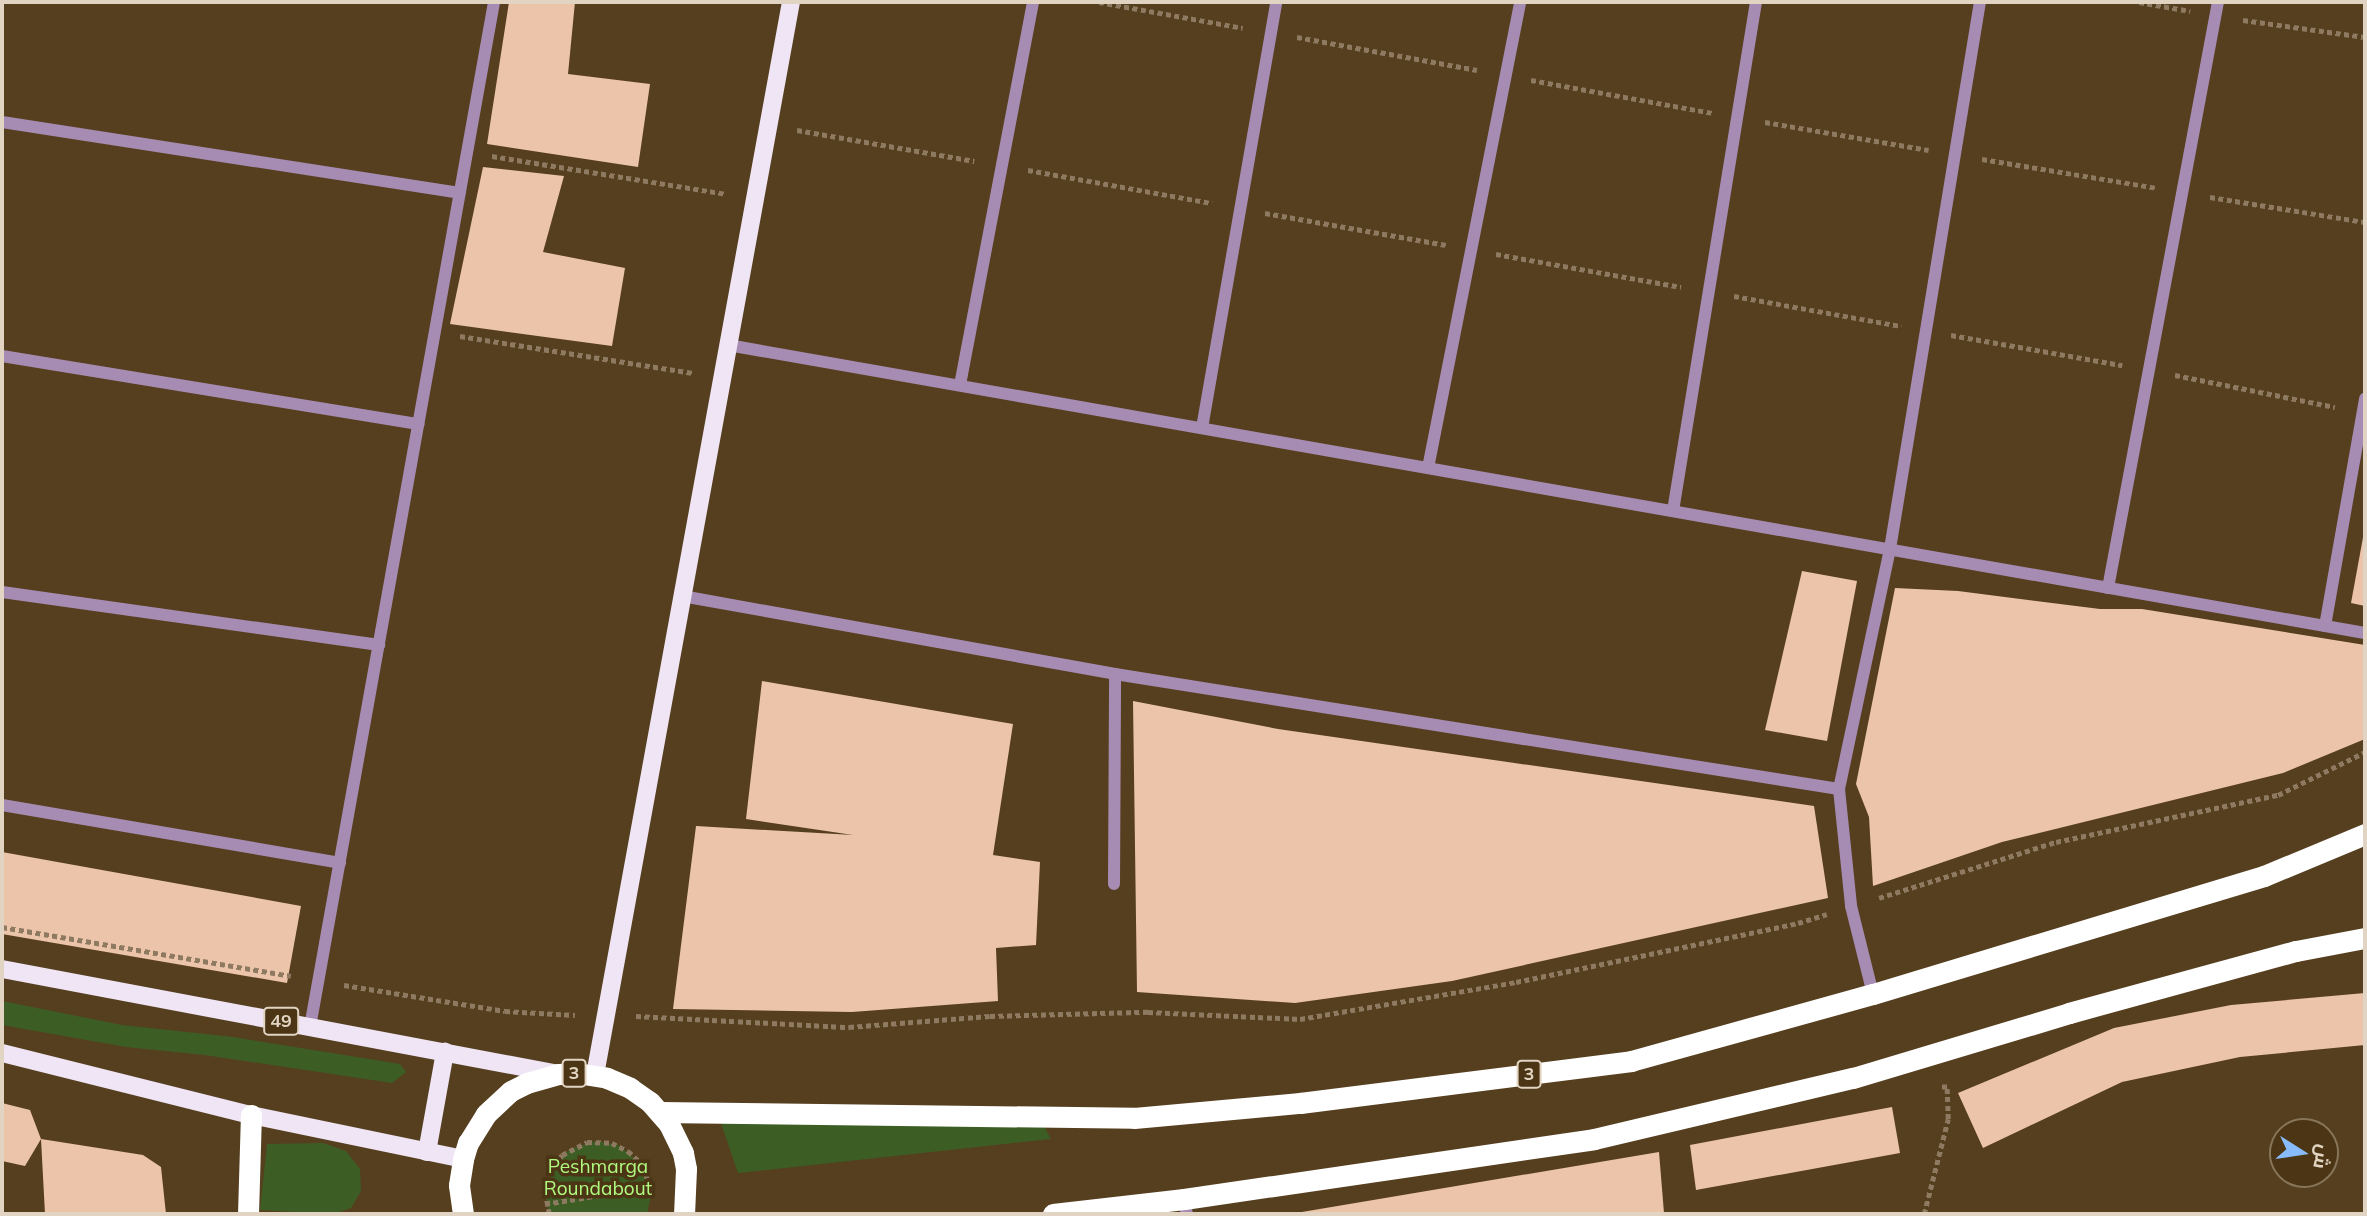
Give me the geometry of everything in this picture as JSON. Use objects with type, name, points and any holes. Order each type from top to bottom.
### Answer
[{"type":"highway","name":"3","points":[[659,1112],[1134,1118],[1286,1105],[1631,1061],[1873,995],[2264,876],[2365,834]]},
{"type":"highway","points":[[1053,1214],[1186,1207],[1594,1139],[1853,1078],[2069,1013],[2296,951],[2365,938]]},
{"type":"highway","name":"3","points":[[463,1214],[459,1185],[463,1159],[476,1128],[498,1102],[527,1083],[559,1074],[595,1075],[630,1088],[659,1112],[682,1153],[687,1185],[684,1214]]},
{"type":"highway","points":[[248,1214],[251,1115]]},
{"type":"main road","points":[[595,1075],[791,2]]},
{"type":"main road","name":"49","points":[[2,969],[559,1074]]},
{"type":"main road","points":[[427,1152],[444,1052]]},
{"type":"main road","points":[[2,1054],[251,1115],[463,1159]]},
{"type":"street","points":[[310,1027],[494,2]]},
{"type":"street","points":[[960,385],[1033,2]]},
{"type":"street","points":[[1202,428],[1276,2]]},
{"type":"street","points":[[1428,468],[1520,2]]},
{"type":"street","points":[[1673,511],[1756,2]]},
{"type":"street","points":[[1873,995],[1851,906],[1839,789],[1890,549],[1980,2]]},
{"type":"street","points":[[2108,588],[2218,2]]},
{"type":"street","points":[[2,122],[460,193]]},
{"type":"street","points":[[728,345],[2365,633]]},
{"type":"street","points":[[2,356],[418,424]]},
{"type":"street","points":[[2325,626],[2365,398]]},
{"type":"street","points":[[2,592],[379,645]]},
{"type":"street","points":[[682,596],[1115,674],[1839,789]]},
{"type":"street","points":[[1114,884],[1115,674]]},
{"type":"street","points":[[2,805],[340,863]]},
{"type":"path","points":[[1099,2],[1737,117],[2365,222]]},
{"type":"path","points":[[2139,2],[2365,37]]},
{"type":"path","points":[[467,152],[755,199]]},
{"type":"path","points":[[435,332],[722,377]]},
{"type":"path","points":[[2149,370],[2363,412]]},
{"type":"path","points":[[2,927],[505,1010],[849,1027],[990,1016],[1148,1012],[1300,1019],[1516,982],[1798,923],[2056,842],[2278,795],[2365,752]]},
{"type":"path","points":[[1924,1214],[1948,1119],[1947,1087],[1934,1086]]},
{"type":"path","points":[[549,1214],[545,1204],[547,1180],[555,1163],[570,1149],[587,1142],[618,1145],[637,1158],[647,1173]]},
{"type":"path","points":[[545,1204],[650,1186]]},
{"type":"green space","points":[[2,1001],[122,1025],[233,1037],[400,1064],[406,1072],[392,1083],[205,1055],[126,1047],[2,1025]]},
{"type":"green space","points":[[721,1123],[1044,1126],[1051,1139],[738,1173]]},
{"type":"green space","name":"Peshmarga Roundabout","points":[[596,1141],[618,1145],[643,1165],[651,1195],[647,1214],[549,1214],[545,1192],[555,1163],[570,1149]]},
{"type":"green space","points":[[323,1143],[346,1151],[360,1169],[361,1191],[351,1208],[333,1214],[260,1210],[267,1144]]},
{"type":"building","points":[[509,2],[575,2],[568,74],[650,84],[638,167],[487,144]]},
{"type":"building","points":[[483,167],[564,176],[543,252],[625,268],[612,346],[450,324]]},
{"type":"building","points":[[2365,532],[2365,606],[2351,603]]},
{"type":"building","points":[[1802,571],[1857,581],[1827,741],[1765,730]]},
{"type":"building","points":[[1895,588],[1958,591],[2100,609],[2142,609],[2365,645],[2365,739],[2283,773],[2002,842],[1873,886],[1869,817],[1856,784]]},
{"type":"building","points":[[762,681],[1013,724],[993,855],[1040,862],[1036,945],[996,948],[998,1001],[852,1012],[673,1009],[696,826],[853,835],[746,819]]},
{"type":"building","points":[[1133,701],[1278,729],[1814,806],[1828,898],[1452,981],[1295,1003],[1137,992]]},
{"type":"building","points":[[2,852],[301,906],[287,983],[2,934]]},
{"type":"building","points":[[2365,993],[2365,1045],[2240,1057],[2122,1082],[1983,1148],[1958,1093],[2114,1028],[2231,1005]]},
{"type":"building","points":[[2,1103],[30,1110],[41,1139],[25,1166],[2,1161]]},
{"type":"building","points":[[1892,1107],[1900,1153],[1696,1190],[1690,1145]]},
{"type":"building","points":[[41,1139],[143,1155],[161,1167],[166,1214],[45,1214]]},
{"type":"building","points":[[1659,1152],[1664,1213],[1296,1214],[1296,1213]]}]
